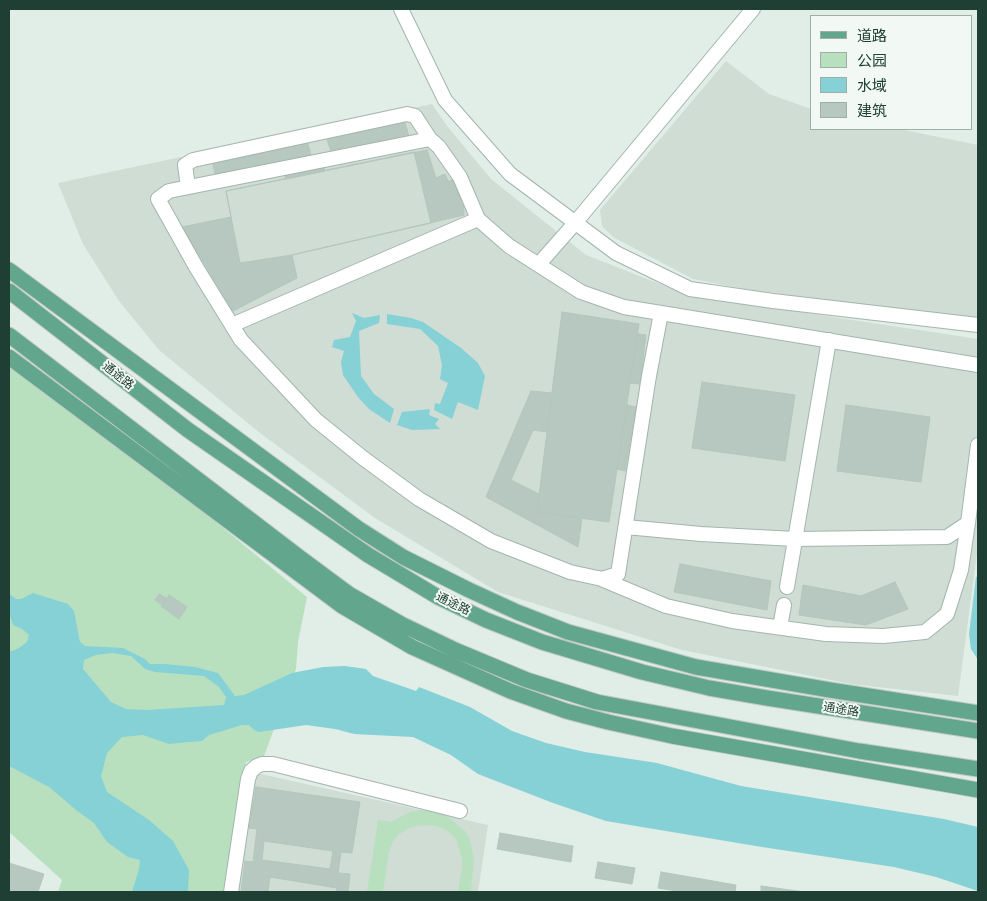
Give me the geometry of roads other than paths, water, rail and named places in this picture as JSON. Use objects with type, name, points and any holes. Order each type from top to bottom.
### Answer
[{"type":"main road","points":[[9,270],[359,529],[403,556],[477,594],[568,632],[696,667],[821,689],[978,713]]},
{"type":"main road","name":"通途路","points":[[9,291],[188,430],[368,556],[438,597],[486,620],[542,642],[642,672],[690,683],[767,698],[978,731]]},
{"type":"main road","points":[[9,336],[349,594],[403,625],[455,650],[527,680],[597,702],[859,751],[978,769]]},
{"type":"main road","points":[[9,357],[342,606],[412,647],[510,691],[566,711],[672,736],[978,790]]},
{"type":"street","points":[[401,9],[445,100],[510,174],[616,253],[690,289],[978,326]]},
{"type":"street","points":[[539,264],[753,9]]},
{"type":"street","points":[[188,187],[184,165],[193,160],[408,114],[415,116],[430,139],[439,147],[460,177],[478,220],[509,246],[581,292],[624,307],[978,365]]},
{"type":"street","points":[[430,139],[169,190],[158,199],[196,267],[241,340],[316,420],[363,458],[420,499],[491,541],[570,572],[602,579],[618,574],[660,313]]},
{"type":"street","points":[[232,325],[478,220]]},
{"type":"street","points":[[787,587],[829,340]]},
{"type":"street","points":[[598,578],[666,606],[732,621],[826,634],[883,636],[925,632],[947,614],[960,570],[978,445]]},
{"type":"street","points":[[626,527],[701,534],[795,539],[947,538],[968,523]]},
{"type":"street","points":[[780,627],[784,605]]},
{"type":"street","points":[[231,892],[248,779],[251,771],[262,764],[273,764],[460,811]]},
{"type":"water","points":[[352,313],[364,318],[380,315],[379,323],[359,331],[361,376],[374,394],[394,409],[390,423],[369,409],[358,397],[343,375],[341,362],[344,351],[332,347],[334,340],[350,337],[356,321]]},
{"type":"water","points":[[387,314],[423,322],[461,348],[478,363],[485,376],[478,410],[458,402],[452,419],[434,410],[435,403],[440,404],[448,383],[440,379],[442,365],[438,346],[420,329],[387,324]]},
{"type":"water","points":[[430,409],[429,415],[439,419],[435,424],[440,429],[412,430],[397,425],[402,412]]},
{"type":"water","points":[[978,576],[978,660],[971,649],[969,634],[976,577]]},
{"type":"water","points":[[33,593],[68,604],[74,611],[80,642],[85,646],[123,648],[145,659],[150,664],[195,667],[218,673],[235,696],[244,695],[292,673],[323,667],[345,666],[366,669],[373,676],[416,691],[419,687],[470,707],[512,731],[546,743],[585,752],[657,763],[741,786],[944,819],[978,827],[978,891],[936,877],[894,867],[606,821],[478,774],[451,755],[413,737],[354,734],[306,725],[259,732],[249,725],[242,725],[209,735],[202,741],[169,744],[143,735],[122,737],[107,753],[101,776],[107,792],[149,820],[173,841],[189,870],[188,892],[132,892],[140,860],[128,857],[107,842],[94,823],[49,787],[9,766],[9,652],[27,642],[29,635],[13,625],[9,613],[9,595],[16,599],[21,599]],"holes":[[[112,653],[131,656],[145,669],[155,672],[204,676],[219,687],[226,697],[224,705],[147,710],[126,709],[111,702],[83,669],[84,660],[96,655]]]}]
